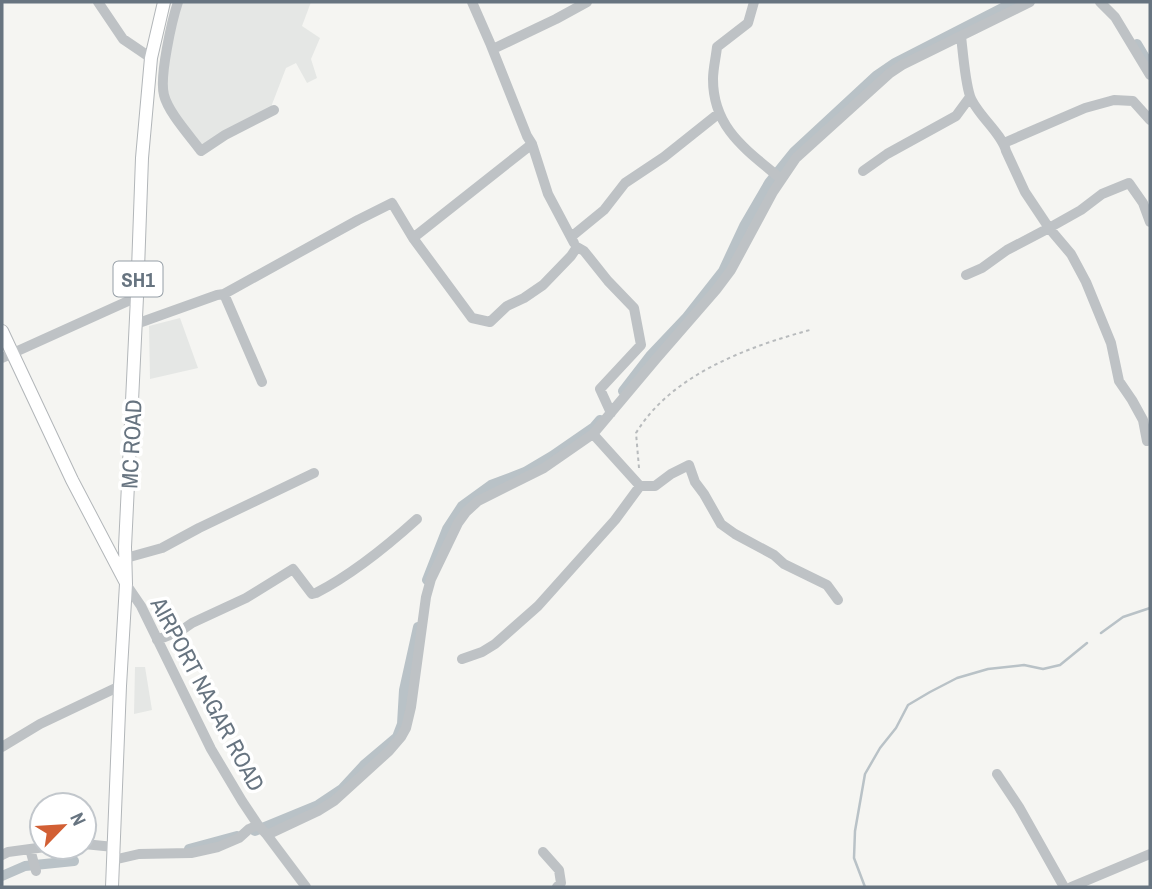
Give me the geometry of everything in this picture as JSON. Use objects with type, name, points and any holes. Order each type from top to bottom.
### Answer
[{"type":"main road","name":"MC ROAD","points":[[112,887],[127,584],[142,158],[151,58],[164,2]]},
{"type":"main road","points":[[2,331],[7,356],[127,584]]},
{"type":"street","points":[[98,2],[123,39],[151,58]]},
{"type":"street","points":[[178,2],[165,59],[163,93],[169,108],[201,151],[225,135],[274,110]]},
{"type":"street","points":[[472,2],[532,144],[548,194],[577,247],[584,251],[634,308],[641,345],[600,389],[611,413]]},
{"type":"street","points":[[493,49],[587,2]]},
{"type":"street","points":[[754,2],[748,23],[717,47],[713,80],[719,114],[733,139],[781,179]]},
{"type":"street","points":[[267,835],[334,802],[401,737],[411,707],[426,597],[431,579],[466,512],[478,501],[544,468],[593,434],[731,270],[781,179],[796,158],[890,73],[1030,2]]},
{"type":"street","points":[[1100,2],[1115,17],[1150,75]]},
{"type":"street","points":[[961,36],[970,97],[1004,144],[1025,192],[1049,228],[1071,254],[1086,282],[1111,343],[1119,381],[1143,420],[1147,441]]},
{"type":"street","points":[[863,171],[887,154],[956,116],[970,97]]},
{"type":"street","points":[[1004,144],[1085,108],[1114,100],[1133,101],[1150,120]]},
{"type":"street","points":[[571,237],[604,210],[625,183],[664,157],[719,114]]},
{"type":"street","points":[[413,238],[532,144]]},
{"type":"street","points":[[966,275],[1080,210],[1102,194],[1129,183],[1143,203],[1150,222]]},
{"type":"street","points":[[136,324],[224,294],[392,203],[413,238],[472,318],[490,322],[508,306],[543,285],[577,247]]},
{"type":"street","points":[[224,294],[262,382]]},
{"type":"street","points":[[7,356],[138,297]]},
{"type":"street","points":[[593,434],[640,486],[655,486],[689,465],[695,482],[721,524],[774,555],[784,564],[827,585],[838,600]]},
{"type":"street","points":[[126,558],[162,548],[314,473]]},
{"type":"street","points":[[462,659],[495,644],[538,606],[615,520],[640,486]]},
{"type":"street","points":[[157,640],[246,598],[293,569],[313,594],[316,593],[381,551],[417,519]]},
{"type":"street","name":"AIRPORT NAGAR ROAD","points":[[127,584],[141,606],[211,749],[254,827],[267,835],[306,887]]},
{"type":"street","points":[[2,747],[40,723],[120,686]]},
{"type":"street","points":[[997,774],[1064,887]]},
{"type":"street","points":[[98,848],[113,853],[191,853],[218,847],[239,838],[254,827]]},
{"type":"street","points":[[2,855],[28,849]]},
{"type":"street","points":[[543,852],[559,870],[561,883],[557,887]]},
{"type":"street","points":[[1071,887],[1150,854]]},
{"type":"street","points":[[33,861],[36,871]]},
{"type":"path","points":[[631,477],[639,468],[636,433],[672,391],[733,356],[810,330]]},
{"type":"shaded area","points":[[182,2],[311,2],[302,26],[320,38],[311,59],[317,78],[307,83],[296,63],[286,68],[271,107],[201,148],[165,94],[170,48]]},
{"type":"shaded area","points":[[180,318],[198,368],[150,379],[149,326]]},
{"type":"shaded area","points":[[135,667],[145,667],[152,710],[134,714]]},
{"type":"waterway","points":[[623,391],[723,271],[744,226],[769,183],[794,152],[876,76],[895,63],[1014,2]]},
{"type":"waterway","points":[[1137,44],[1150,66]]},
{"type":"waterway","points":[[427,580],[447,529],[462,506],[491,485],[525,472],[552,456],[600,420]]},
{"type":"waterway","points":[[1101,633],[1123,617],[1150,608]]},
{"type":"waterway","points":[[255,831],[318,805],[342,789],[365,764],[397,737],[402,724],[404,690],[418,627]]},
{"type":"waterway","points":[[865,887],[854,858],[855,831],[865,774],[908,705],[957,678],[988,669],[1024,665],[1043,669],[1060,665],[1087,643]]},
{"type":"waterway","points":[[189,849],[237,836]]},
{"type":"waterway","points":[[2,876],[25,866],[74,861]]}]
